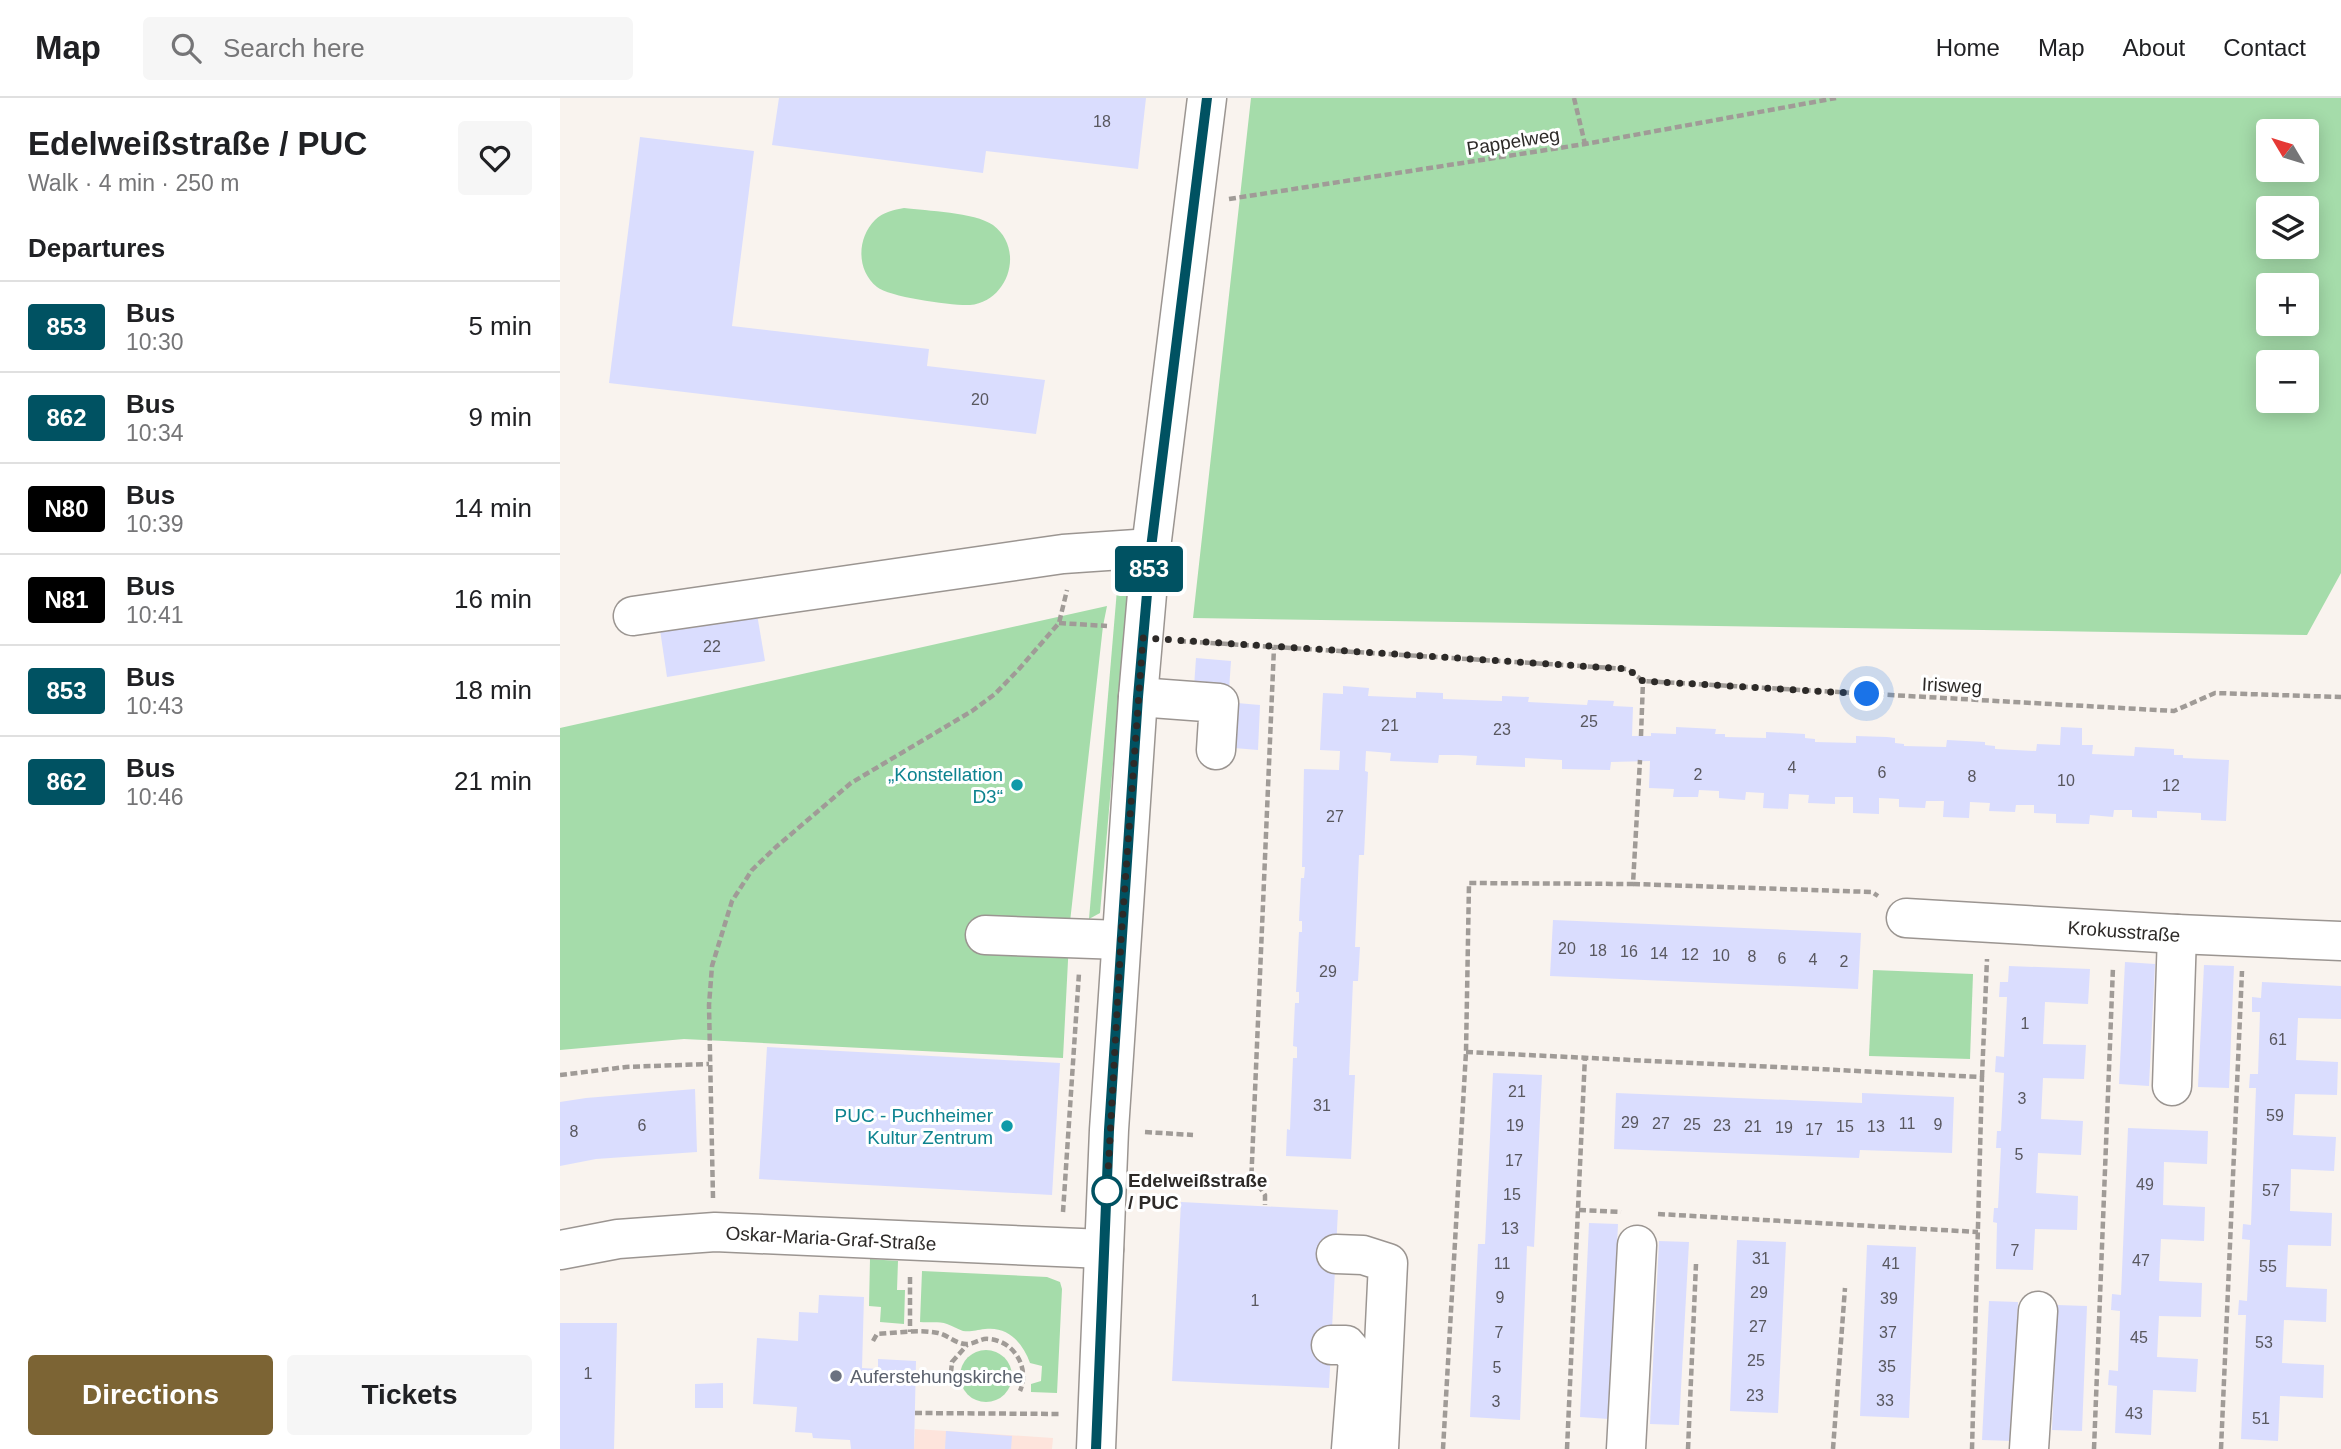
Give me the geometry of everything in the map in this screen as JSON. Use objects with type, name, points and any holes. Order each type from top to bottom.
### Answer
[{"type":"street","points":[[1097,1432],[1109,1130],[1138,697],[1127,633],[1151,548],[1207,98]]},
{"type":"street","points":[[633,616],[1063,554],[1151,548]]},
{"type":"street","points":[[1138,697],[1219,703],[1216,750]]},
{"type":"street","name":"Krokusstraße","points":[[1906,918],[2243,938],[2341,941]]},
{"type":"street","points":[[2172,1086],[2177,934]]},
{"type":"street","points":[[985,935],[1121,940]]},
{"type":"street","points":[[1626,1449],[1639,1223]]},
{"type":"street","name":"Oskar-Maria-Graf-Straße","points":[[560,1250],[618,1239],[715,1233],[1104,1249]]},
{"type":"street","points":[[1336,1254],[1363,1255],[1388,1263],[1379,1449]]},
{"type":"street","points":[[2029,1449],[2038,1311]]},
{"type":"street","points":[[1331,1345],[1346,1345],[1358,1359],[1351,1449]]},
{"type":"path","points":[[1574,98],[1586,144]]},
{"type":"path","name":"Pappelweg","points":[[1193,204],[1586,144],[1836,98]]},
{"type":"path","points":[[715,1233],[709,1005],[712,966],[733,901],[752,870],[851,783],[972,711],[995,694],[1059,623],[1068,586]]},
{"type":"path","name":"Irisweg","points":[[1059,623],[1127,633],[1274,647],[1628,669],[1643,681],[2174,711],[2214,692],[2341,697]]},
{"type":"path","points":[[1251,1185],[1274,647]]},
{"type":"path","points":[[1641,736],[1643,681]]},
{"type":"path","points":[[1633,884],[1640,760]]},
{"type":"path","points":[[1443,1449],[1466,1052],[1469,883],[1633,884],[1872,892],[1906,918]]},
{"type":"path","points":[[1972,1449],[1989,923]]},
{"type":"path","points":[[2094,1449],[2115,930]]},
{"type":"path","points":[[2221,1449],[2243,938]]},
{"type":"path","points":[[1466,1052],[1982,1077]]},
{"type":"path","points":[[1567,1449],[1585,1056]]},
{"type":"path","points":[[560,1075],[626,1067],[709,1064]]},
{"type":"path","points":[[1109,1130],[1193,1135]]},
{"type":"path","points":[[1107,1178],[1258,1185],[1265,1195],[1265,1205]]},
{"type":"path","points":[[1579,1210],[1639,1223],[1978,1232]]},
{"type":"path","points":[[910,1241],[910,1332]]},
{"type":"path","points":[[1688,1449],[1696,1264]]},
{"type":"path","points":[[1833,1449],[1845,1288]]},
{"type":"path","points":[[873,1341],[877,1334],[910,1332],[939,1333],[968,1344]]},
{"type":"path","points":[[950,1383],[952,1362],[958,1352],[968,1344],[991,1339],[1003,1343],[1021,1360],[1024,1372],[1020,1391]]},
{"type":"path","points":[[915,1413],[1097,1432]]},
{"type":"shaded area","points":[[915,1429],[1053,1438],[1052,1449],[914,1449]]},
{"type":"green space","points":[[1251,98],[2341,98],[2341,573],[2307,635],[1193,618]]},
{"type":"green space","points":[[904,208],[974,217],[993,225],[1003,235],[1010,260],[1003,284],[995,294],[983,301],[962,305],[907,297],[877,287],[865,272],[862,263],[865,236],[878,217]]},
{"type":"green space","points":[[1130,569],[1100,913],[1089,919],[1118,578]]},
{"type":"green space","points":[[1107,606],[1070,922],[1063,1058],[684,1039],[560,1050],[560,728]]},
{"type":"green space","points":[[1873,970],[1973,974],[1970,1059],[1869,1056]]},
{"type":"green space","points":[[870,1259],[898,1261],[897,1290],[905,1290],[904,1324],[880,1322],[881,1307],[869,1306]]},
{"type":"green space","points":[[922,1271],[1047,1277],[1060,1282],[1062,1289],[1057,1393],[1031,1392],[1031,1384],[1041,1381],[1042,1366],[1030,1363],[1019,1343],[1007,1333],[993,1329],[963,1331],[944,1323],[920,1322]]},
{"type":"green space","points":[[986,1350],[1005,1357],[1012,1376],[1005,1395],[986,1402],[967,1395],[960,1376],[967,1357]]},
{"type":"building","points":[[779,98],[1146,98],[1138,169],[986,151],[983,173],[772,145]]},
{"type":"building","points":[[640,137],[754,151],[732,326],[929,349],[927,366],[1045,380],[1036,434],[609,383]]},
{"type":"building","points":[[757,614],[765,661],[667,677],[660,630]]},
{"type":"building","points":[[1196,658],[1231,661],[1229,690],[1194,687]]},
{"type":"building","points":[[1343,686],[1369,688],[1368,696],[1416,698],[1416,692],[1443,693],[1443,699],[1502,701],[1502,696],[1529,697],[1528,702],[1587,705],[1588,700],[1614,701],[1613,706],[1633,707],[1632,736],[1651,736],[1651,733],[1676,734],[1676,727],[1716,729],[1715,734],[1725,734],[1725,737],[1766,738],[1766,732],[1805,734],[1805,738],[1815,739],[1815,742],[1856,743],[1856,736],[1887,737],[1895,738],[1895,743],[1904,746],[1946,747],[1947,740],[1985,742],[1985,745],[1995,746],[1995,749],[2036,751],[2037,744],[2060,745],[2061,727],[2082,728],[2082,745],[2093,745],[2092,754],[2134,756],[2135,747],[2174,749],[2174,755],[2183,755],[2183,758],[2229,760],[2226,821],[2201,820],[2201,813],[2157,811],[2157,818],[2132,817],[2132,810],[2114,810],[2113,817],[2090,815],[2089,824],[2056,823],[2056,814],[2034,813],[2034,805],[2016,805],[2015,812],[1989,811],[1990,803],[1970,802],[1969,818],[1943,817],[1944,801],[1926,801],[1925,808],[1899,807],[1899,799],[1879,798],[1879,814],[1853,813],[1853,797],[1835,797],[1835,804],[1808,803],[1809,795],[1789,794],[1788,809],[1763,808],[1764,793],[1746,792],[1745,800],[1719,798],[1719,791],[1699,790],[1698,797],[1673,797],[1674,789],[1649,788],[1650,761],[1611,762],[1610,770],[1562,769],[1562,760],[1525,758],[1525,767],[1476,765],[1477,756],[1439,755],[1438,763],[1390,761],[1391,753],[1366,751],[1365,771],[1368,772],[1364,855],[1359,855],[1355,947],[1360,947],[1358,981],[1353,981],[1349,1075],[1355,1075],[1351,1159],[1286,1156],[1287,1129],[1290,1130],[1293,1058],[1297,1058],[1297,1047],[1293,1046],[1295,1003],[1299,1003],[1299,992],[1296,992],[1299,932],[1302,932],[1302,921],[1299,921],[1301,878],[1304,878],[1305,867],[1302,867],[1304,769],[1339,770],[1340,751],[1320,750],[1323,693],[1343,694]]},
{"type":"building","points":[[1237,703],[1260,705],[1258,750],[1234,748]]},
{"type":"building","points":[[1553,920],[1861,933],[1858,989],[1550,976]]},
{"type":"building","points":[[2125,962],[2155,964],[2149,1086],[2119,1084]]},
{"type":"building","points":[[2204,965],[2234,966],[2229,1088],[2198,1087]]},
{"type":"building","points":[[2009,966],[2090,969],[2088,1004],[2045,1002],[2043,1044],[2086,1045],[2084,1079],[2043,1078],[2041,1119],[2083,1121],[2081,1155],[2038,1153],[2036,1193],[2078,1196],[2077,1230],[2035,1229],[2033,1270],[1996,1269],[1997,1223],[1993,1222],[1994,1208],[1998,1208],[2001,1148],[1996,1148],[1997,1131],[2001,1131],[2004,1073],[1995,1072],[1996,1056],[2004,1057],[2007,997],[1999,997],[2000,982],[2008,982]]},
{"type":"building","points":[[2262,982],[2341,986],[2341,1019],[2298,1018],[2296,1060],[2338,1062],[2337,1095],[2295,1094],[2293,1135],[2336,1137],[2334,1171],[2291,1169],[2290,1211],[2332,1213],[2331,1246],[2288,1245],[2286,1287],[2327,1289],[2326,1322],[2284,1320],[2282,1363],[2324,1365],[2323,1398],[2280,1396],[2278,1441],[2241,1439],[2246,1315],[2238,1315],[2239,1300],[2247,1301],[2250,1240],[2242,1239],[2243,1224],[2251,1225],[2256,1088],[2249,1088],[2250,1074],[2258,1074],[2260,1012],[2252,1012],[2252,997],[2261,998]]},
{"type":"building","points":[[767,1047],[1060,1063],[1052,1195],[759,1179]]},
{"type":"building","points":[[1493,1073],[1542,1075],[1534,1247],[1527,1246],[1520,1420],[1470,1417],[1478,1244],[1485,1244]]},
{"type":"building","points":[[695,1089],[697,1152],[596,1159],[560,1166],[560,1102]]},
{"type":"building","points":[[1616,1093],[1862,1103],[1862,1093],[1954,1097],[1952,1153],[1860,1150],[1859,1158],[1614,1149]]},
{"type":"building","points":[[2128,1128],[2208,1131],[2207,1164],[2164,1162],[2163,1205],[2205,1207],[2204,1241],[2161,1239],[2159,1281],[2202,1283],[2201,1317],[2159,1316],[2157,1357],[2198,1359],[2196,1392],[2153,1390],[2151,1435],[2115,1433],[2117,1386],[2108,1385],[2109,1370],[2118,1371],[2120,1311],[2111,1310],[2112,1294],[2121,1295]]},
{"type":"building","points":[[1181,1202],[1338,1210],[1329,1388],[1172,1381]]},
{"type":"building","points":[[1589,1223],[1618,1224],[1609,1419],[1580,1417]]},
{"type":"building","points":[[1737,1240],[1786,1242],[1778,1413],[1730,1411]]},
{"type":"building","points":[[1659,1241],[1689,1242],[1679,1425],[1650,1424]]},
{"type":"building","points":[[1867,1245],[1916,1247],[1909,1418],[1860,1416]]},
{"type":"building","name":"Auferstehungskirche","points":[[819,1295],[864,1297],[862,1368],[878,1369],[878,1359],[916,1361],[914,1449],[851,1449],[850,1440],[813,1438],[812,1433],[795,1432],[797,1407],[753,1404],[757,1338],[798,1341],[799,1312],[818,1313]]},
{"type":"building","points":[[1989,1301],[2018,1302],[2012,1441],[1982,1440]]},
{"type":"building","points":[[2057,1305],[2087,1306],[2082,1431],[2052,1430]]},
{"type":"building","points":[[560,1323],[617,1323],[614,1449],[560,1449]]},
{"type":"building","points":[[723,1383],[723,1408],[695,1408],[695,1384]]},
{"type":"building","points":[[946,1431],[1012,1436],[1011,1449],[945,1449]]},
{"type":"bus line","name":"853","points":[[1096,1449],[1109,1130],[1138,697],[1151,548],[1207,98]]},
{"type":"place","name":"„Konstellation D3“","points":[[1017,785]]},
{"type":"place","name":"PUC - Puchheimer Kultur Zentrum","points":[[1007,1126]]},
{"type":"place","name":"Edelweißstraße / PUC","points":[[1107,1191]]},
{"type":"place","name":"Auferstehungskirche","points":[[836,1376]]},
{"type":"route","points":[[1107,1191],[1121,940],[1143,638],[1628,669],[1643,681],[1867,694]]}]
